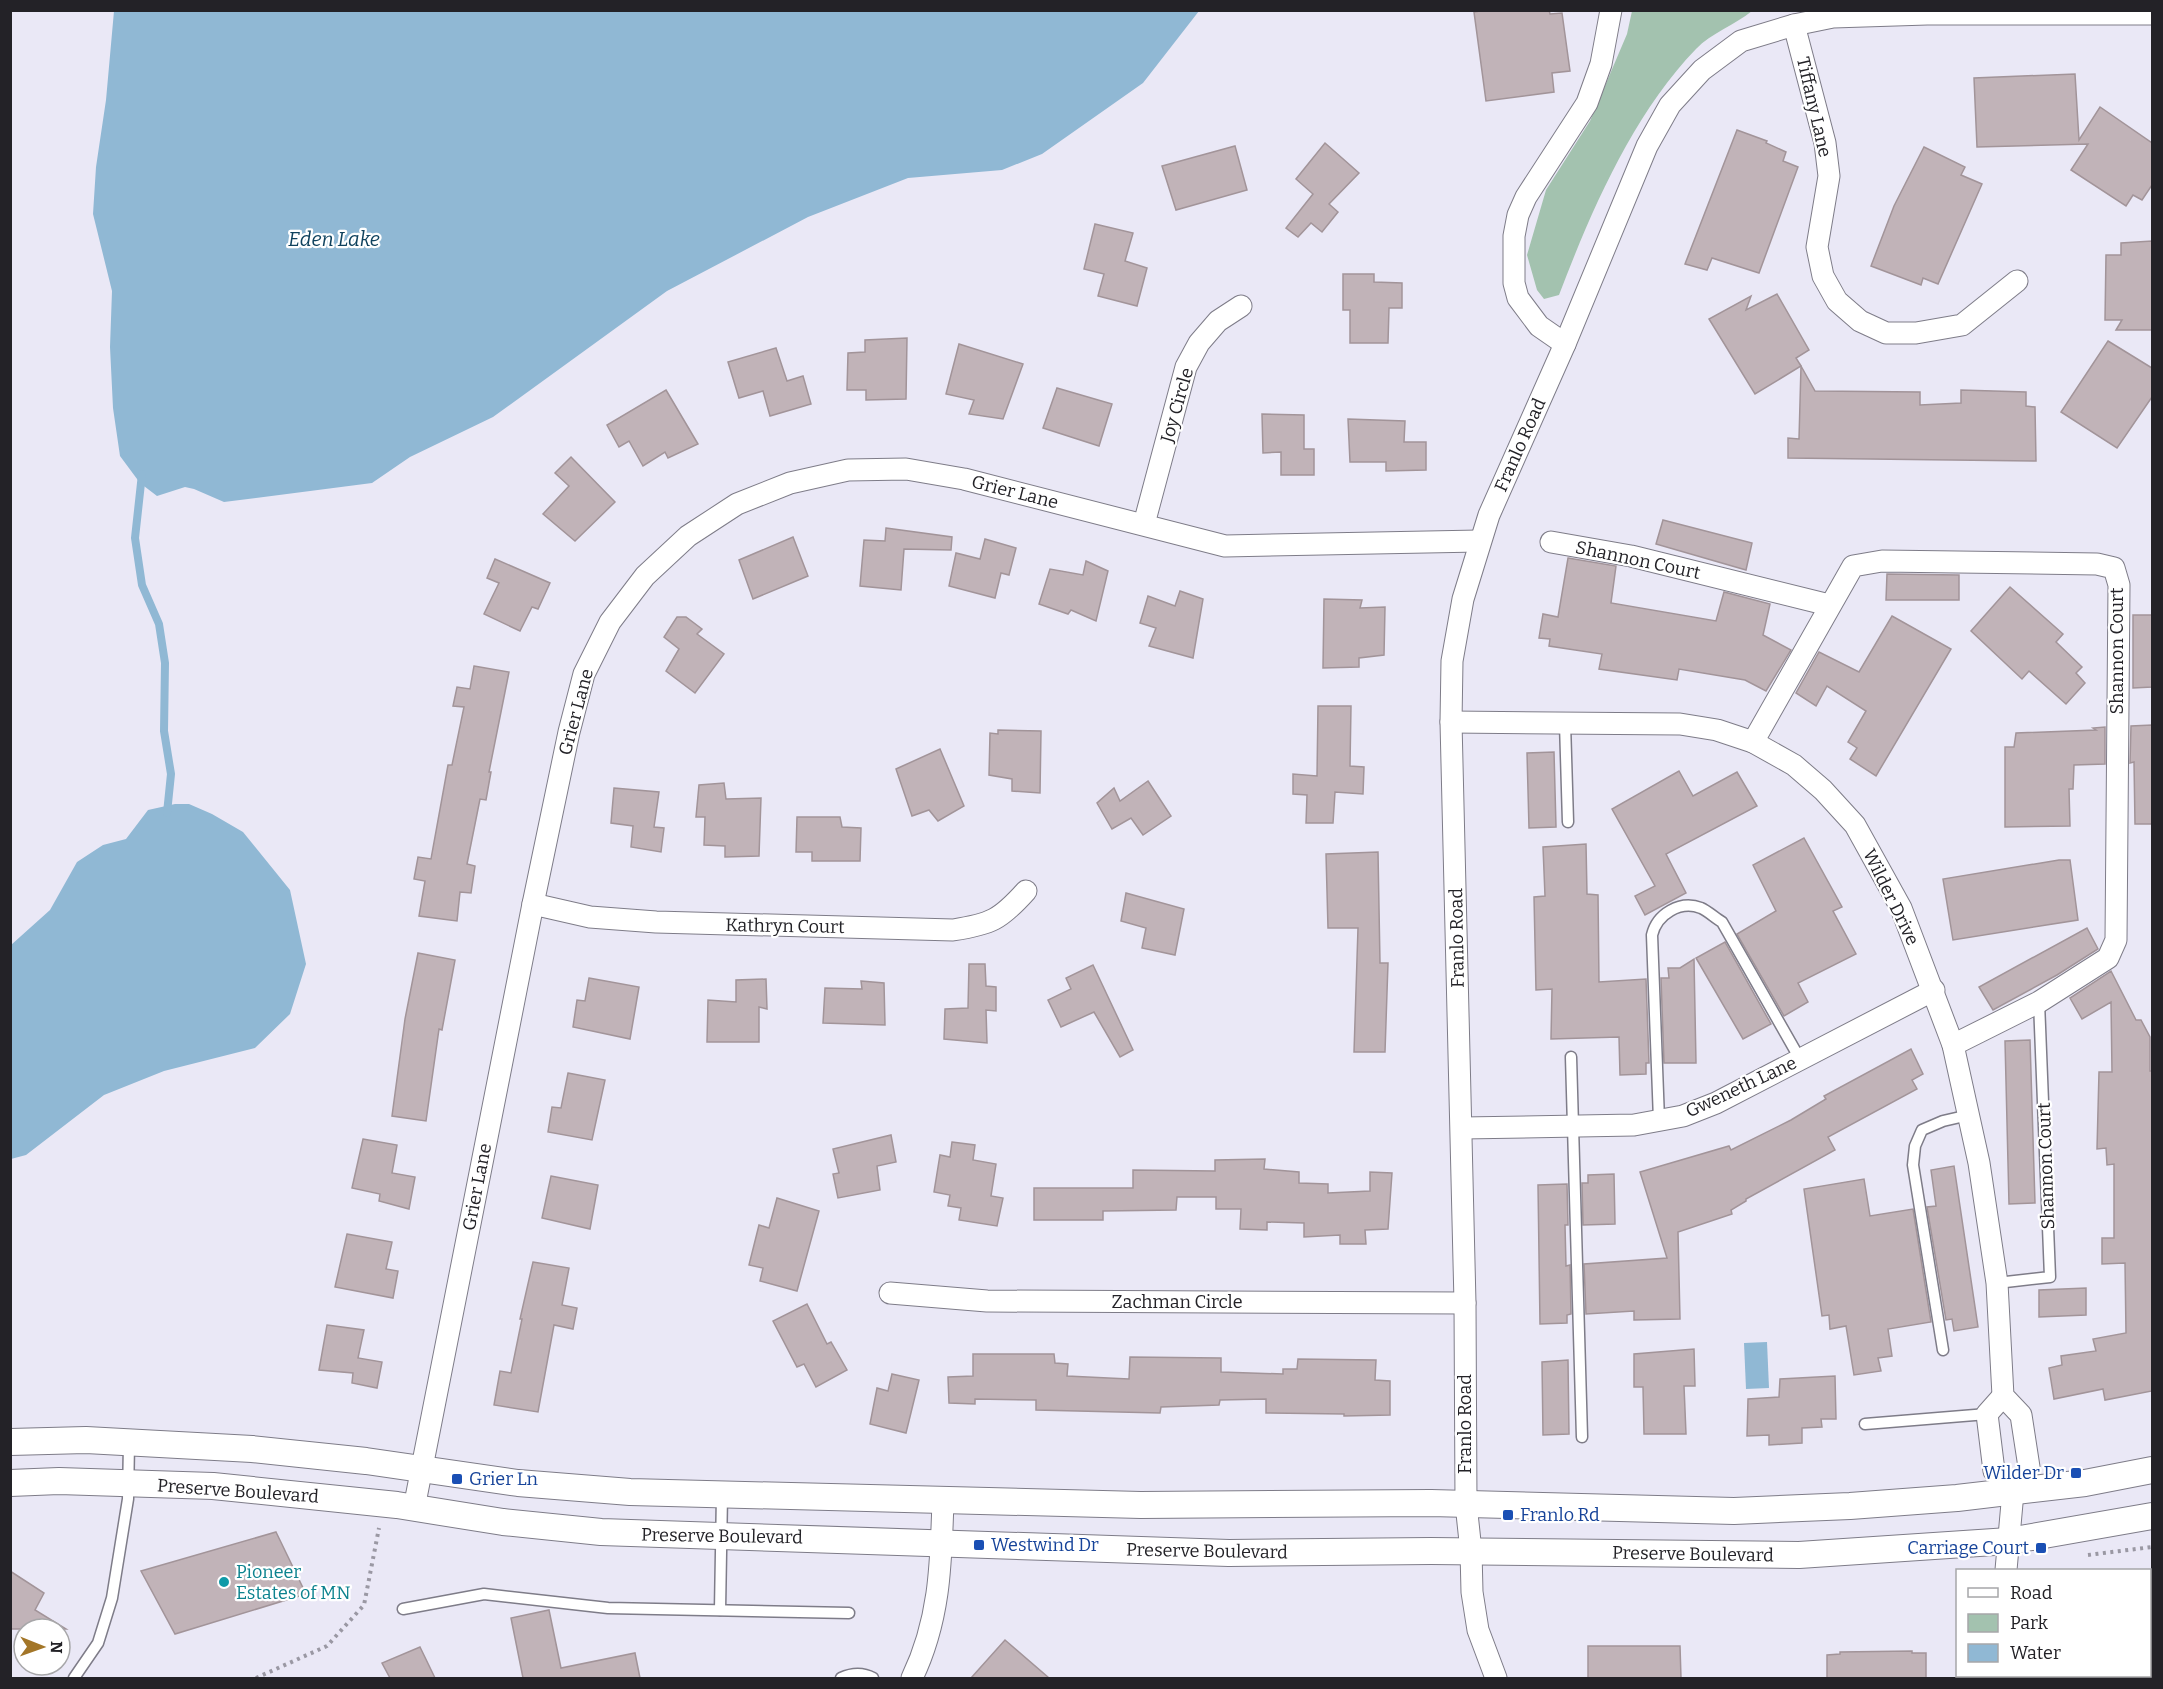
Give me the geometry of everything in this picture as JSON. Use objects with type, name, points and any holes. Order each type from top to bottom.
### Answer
[{"type":"street","points":[[1564,344],[1539,326],[1518,298],[1514,283],[1514,236],[1518,215],[1526,197],[1587,103],[1601,64],[1611,10]]},
{"type":"street","name":"Franlo Road","points":[[1496,1678],[1478,1630],[1472,1592],[1466,1504],[1462,1128],[1452,722],[1452,661],[1463,599],[1479,541],[1647,146],[1670,105],[1701,70],[1741,41],[1794,18],[1927,14],[2152,14]]},
{"type":"street","name":"Tiffany Lane","points":[[1794,18],[1825,143],[1829,176],[1817,247],[1823,276],[1837,301],[1860,321],[1886,333],[1916,333],[1962,325],[2017,281]]},
{"type":"street","name":"Joy Circle","points":[[1144,524],[1186,367],[1198,343],[1218,321],[1241,306]]},
{"type":"street","name":"Grier Lane","points":[[414,1508],[533,904],[569,732],[584,674],[610,622],[645,576],[688,536],[737,504],[790,483],[848,470],[906,469],[964,479],[1225,546],[1479,541]]},
{"type":"street","name":"Shannon Court","points":[[1551,542],[1631,556],[1829,605]]},
{"type":"street","name":"Shannon Court","points":[[1753,742],[1853,566],[1882,561],[2097,564],[2114,568],[2119,585],[2116,940],[2108,958],[2039,1002],[1953,1045]]},
{"type":"street","name":"Wilder Drive","points":[[1452,722],[1680,724],[1718,730],[1753,742],[1794,765],[1823,790],[1855,825],[1901,908],[1953,1045],[1979,1163],[1997,1283],[2003,1396]]},
{"type":"street","name":"Kathryn Court","points":[[533,904],[591,916],[656,922],[952,930],[981,926],[1006,913],[1026,891]]},
{"type":"street","name":"Gweneth Lane","points":[[1462,1128],[1634,1125],[1683,1116],[1716,1102],[1934,990]]},
{"type":"street","name":"Zachman Circle","points":[[890,1293],[987,1301],[1465,1303]]},
{"type":"street","points":[[2007,1569],[2013,1492],[2029,1467],[2022,1415],[2003,1396],[1987,1414],[1994,1471],[2013,1492]]},
{"type":"street","points":[[10,1442],[86,1440],[252,1449],[574,1489],[722,1495],[1193,1505],[1466,1504],[1734,1511],[1860,1506],[2013,1492],[2085,1483],[2152,1470]]},
{"type":"street","name":"Preserve Boulevard","points":[[10,1483],[59,1481],[222,1487],[601,1532],[1229,1553],[1471,1551],[1799,1555],[2009,1541],[2152,1516]]},
{"type":"street","points":[[912,1678],[923,1656],[936,1608],[942,1544],[943,1500]]},
{"type":"lane","points":[[1565,723],[1568,822]]},
{"type":"lane","points":[[1659,1120],[1652,935],[1654,925],[1663,915],[1675,908],[1690,906],[1702,909],[1722,922],[1800,1059]]},
{"type":"lane","name":"Shannon Court","points":[[1997,1283],[2050,1277],[2039,1002]]},
{"type":"lane","points":[[1571,1057],[1582,1437]]},
{"type":"lane","points":[[1943,1350],[1913,1165],[1915,1146],[1922,1130],[1943,1121],[1969,1115]]},
{"type":"lane","points":[[1865,1424],[1987,1414]]},
{"type":"lane","points":[[74,1678],[98,1643],[111,1598],[128,1499],[129,1442]]},
{"type":"lane","points":[[720,1610],[722,1495]]},
{"type":"lane","points":[[403,1609],[484,1594],[608,1608],[849,1613]]},
{"type":"lane","points":[[841,1678],[848,1674],[858,1673],[873,1678]]},
{"type":"path","points":[[256,1678],[327,1646],[364,1605],[380,1523]]},
{"type":"green space","points":[[1632,11],[1752,11],[1702,43],[1673,75],[1633,133],[1616,165],[1585,230],[1559,295],[1544,299],[1537,290],[1527,255],[1546,190],[1590,121],[1627,34]]},
{"type":"water","name":"Eden Lake","points":[[114,10],[1199,11],[1143,83],[1042,154],[1002,170],[908,178],[808,217],[667,291],[493,417],[410,457],[372,483],[224,502],[185,487],[157,496],[140,483],[120,456],[113,408],[110,347],[112,291],[93,214],[96,167],[106,100]]},
{"type":"water","points":[[175,804],[189,804],[243,832],[290,890],[306,964],[290,1014],[255,1048],[164,1071],[104,1095],[26,1155],[11,1159],[11,945],[50,910],[77,862],[103,845],[126,839],[148,810]]},
{"type":"water","points":[[1767,1342],[1769,1388],[1746,1389],[1744,1343]]},
{"type":"building","points":[[1549,10],[1550,14],[1562,13],[1570,71],[1552,73],[1554,92],[1486,101],[1474,12]]},
{"type":"building","points":[[2075,74],[2079,140],[2100,107],[2152,143],[2152,185],[2142,200],[2133,195],[2126,206],[2071,170],[2088,144],[1977,147],[1974,78]]},
{"type":"building","points":[[1737,130],[1767,141],[1766,143],[1786,152],[1783,161],[1798,167],[1759,273],[1712,258],[1707,270],[1685,264]]},
{"type":"building","points":[[1325,143],[1359,173],[1329,204],[1338,212],[1322,232],[1311,223],[1298,237],[1286,228],[1313,194],[1296,179]]},
{"type":"building","points":[[1235,146],[1247,190],[1176,210],[1162,166]]},
{"type":"building","points":[[1924,147],[1965,167],[1961,175],[1982,184],[1938,284],[1923,278],[1921,285],[1871,266],[1894,206]]},
{"type":"building","points":[[1095,224],[1133,233],[1125,261],[1147,268],[1137,306],[1098,296],[1104,274],[1084,269]]},
{"type":"building","points":[[2152,241],[2152,330],[2116,330],[2122,320],[2105,320],[2106,255],[2121,255],[2121,243]]},
{"type":"building","points":[[1343,274],[1374,274],[1374,282],[1402,283],[1402,308],[1389,308],[1388,343],[1350,343],[1350,310],[1343,310]]},
{"type":"building","points":[[1777,294],[1809,350],[1796,358],[1801,366],[1755,394],[1709,319],[1751,296],[1746,310]]},
{"type":"building","points":[[907,338],[906,399],[866,400],[866,390],[847,390],[848,353],[865,352],[865,340]]},
{"type":"building","points":[[2108,341],[2152,368],[2152,397],[2117,448],[2061,412]]},
{"type":"building","points":[[959,344],[1023,364],[1003,419],[969,414],[974,400],[946,394]]},
{"type":"building","points":[[776,348],[787,381],[803,376],[811,404],[770,416],[763,391],[739,398],[728,362]]},
{"type":"building","points":[[1801,366],[1815,391],[1920,392],[1920,405],[1961,403],[1961,390],[2026,392],[2026,406],[2035,407],[2036,461],[1788,458],[1788,438],[1799,439]]},
{"type":"building","points":[[1057,388],[1112,404],[1099,446],[1043,428]]},
{"type":"building","points":[[666,390],[698,444],[668,458],[665,452],[643,466],[629,441],[619,447],[607,425]]},
{"type":"building","points":[[1262,414],[1304,415],[1304,449],[1314,449],[1314,475],[1281,475],[1281,452],[1263,453]]},
{"type":"building","points":[[1348,419],[1405,421],[1404,442],[1426,442],[1426,470],[1386,471],[1386,462],[1350,462]]},
{"type":"building","points":[[571,457],[615,502],[575,541],[543,514],[569,486],[555,473]]},
{"type":"building","points":[[1663,520],[1752,543],[1746,570],[1656,544]]},
{"type":"building","points":[[886,528],[952,537],[951,550],[904,549],[901,590],[860,586],[864,540],[885,541]]},
{"type":"building","points":[[793,537],[808,576],[753,599],[739,560]]},
{"type":"building","points":[[985,539],[1016,548],[1009,575],[1001,573],[995,598],[949,586],[956,553],[980,559]]},
{"type":"building","points":[[1568,558],[1616,566],[1611,603],[1716,621],[1724,592],[1770,604],[1763,635],[1791,650],[1766,691],[1745,680],[1679,669],[1677,680],[1599,669],[1602,654],[1549,646],[1550,639],[1539,638],[1543,614],[1558,617]]},
{"type":"building","points":[[495,559],[550,583],[538,609],[532,607],[520,631],[484,614],[499,583],[487,578]]},
{"type":"building","points":[[1086,561],[1108,571],[1096,621],[1071,610],[1068,614],[1039,604],[1050,569],[1083,575]]},
{"type":"building","points":[[1887,574],[1959,575],[1959,600],[1886,600]]},
{"type":"building","points":[[2010,587],[2063,634],[2056,642],[2082,667],[2076,673],[2085,683],[2066,704],[2029,671],[2022,679],[1971,631]]},
{"type":"building","points":[[1180,591],[1203,599],[1193,658],[1149,646],[1156,628],[1140,623],[1148,596],[1175,606]]},
{"type":"building","points":[[1324,599],[1362,600],[1360,608],[1385,607],[1384,655],[1359,658],[1359,667],[1323,668]]},
{"type":"building","points":[[2133,615],[2152,615],[2152,687],[2133,688]]},
{"type":"building","points":[[1892,616],[1951,649],[1876,776],[1850,759],[1857,748],[1848,742],[1866,711],[1827,686],[1816,706],[1796,693],[1819,652],[1859,672]]},
{"type":"building","points":[[677,617],[686,617],[702,629],[697,634],[724,654],[695,693],[666,671],[679,649],[664,637]]},
{"type":"building","points":[[474,666],[509,672],[489,772],[491,772],[486,800],[480,799],[467,864],[475,866],[471,893],[460,892],[457,921],[419,916],[425,881],[414,879],[418,857],[431,859],[448,765],[452,765],[464,707],[453,706],[457,687],[470,689]]},
{"type":"building","points":[[1318,706],[1351,706],[1350,766],[1364,767],[1363,794],[1335,792],[1333,823],[1306,823],[1307,795],[1293,794],[1293,774],[1317,776]]},
{"type":"building","points":[[2152,725],[2152,824],[2135,824],[2134,762],[2130,763],[2131,726]]},
{"type":"building","points":[[2105,727],[2105,764],[2074,765],[2073,789],[2069,789],[2070,826],[2005,827],[2005,747],[2014,747],[2016,733],[2096,730],[2093,728]]},
{"type":"building","points":[[998,730],[1041,731],[1040,793],[1012,791],[1012,779],[989,775],[990,733],[998,734]]},
{"type":"building","points":[[940,749],[964,806],[938,821],[929,810],[912,816],[896,769]]},
{"type":"building","points":[[1554,752],[1556,827],[1529,828],[1527,753]]},
{"type":"building","points":[[1679,771],[1693,796],[1737,772],[1757,806],[1666,854],[1686,893],[1645,915],[1635,896],[1655,886],[1612,809]]},
{"type":"building","points":[[1148,781],[1171,816],[1143,835],[1131,818],[1112,829],[1097,803],[1114,788],[1120,801]]},
{"type":"building","points":[[724,783],[726,799],[761,798],[759,856],[725,857],[725,846],[704,845],[705,817],[696,817],[699,785]]},
{"type":"building","points":[[614,788],[659,792],[654,827],[664,828],[661,852],[631,847],[633,826],[611,823]]},
{"type":"building","points":[[797,817],[840,817],[842,827],[861,828],[860,861],[812,861],[812,852],[796,852]]},
{"type":"building","points":[[1804,838],[1842,907],[1833,911],[1856,954],[1798,983],[1808,1002],[1784,1016],[1737,934],[1776,911],[1753,865]]},
{"type":"building","points":[[1586,844],[1587,894],[1598,895],[1599,982],[1646,979],[1649,1063],[1646,1063],[1646,1074],[1620,1075],[1619,1037],[1551,1039],[1552,989],[1536,990],[1534,897],[1545,896],[1543,847]]},
{"type":"building","points":[[1378,852],[1380,963],[1388,963],[1385,1052],[1354,1052],[1358,928],[1328,928],[1326,854]]},
{"type":"building","points":[[2070,860],[2078,920],[1953,940],[1943,879]]},
{"type":"building","points":[[1126,893],[1184,909],[1175,955],[1142,948],[1146,928],[1121,921]]},
{"type":"building","points":[[2087,928],[2098,949],[2057,975],[1993,1010],[1979,987]]},
{"type":"building","points":[[1725,942],[1771,1024],[1743,1039],[1696,958]]},
{"type":"building","points":[[418,953],[455,960],[442,1030],[439,1029],[426,1121],[392,1116],[405,1019]]},
{"type":"building","points":[[1694,959],[1696,1063],[1664,1063],[1661,978],[1669,978],[1668,968],[1680,968]]},
{"type":"building","points":[[969,964],[985,964],[986,986],[996,987],[996,1011],[986,1010],[987,1043],[944,1039],[945,1009],[968,1008]]},
{"type":"building","points":[[1093,965],[1133,1050],[1120,1057],[1094,1012],[1061,1027],[1048,1000],[1071,989],[1066,978]]},
{"type":"building","points":[[2111,971],[2136,1020],[2141,1020],[2150,1037],[2150,1071],[2152,1071],[2152,1391],[2105,1400],[2103,1389],[2054,1399],[2049,1368],[2062,1365],[2061,1356],[2096,1351],[2093,1339],[2126,1333],[2125,1263],[2102,1264],[2102,1238],[2114,1238],[2114,1164],[2107,1165],[2106,1148],[2097,1149],[2099,1072],[2112,1072],[2111,1002],[2082,1019],[2070,998]]},
{"type":"building","points":[[589,978],[639,987],[630,1039],[573,1027],[577,1000],[585,1001]]},
{"type":"building","points":[[766,979],[767,1009],[759,1007],[759,1042],[707,1042],[708,1000],[736,1002],[736,980]]},
{"type":"building","points":[[861,981],[884,983],[885,1025],[823,1023],[825,988],[862,989]]},
{"type":"building","points":[[2030,1040],[2035,1203],[2009,1204],[2005,1041]]},
{"type":"building","points":[[1911,1049],[1923,1074],[1912,1080],[1917,1089],[1828,1137],[1835,1150],[1746,1199],[1731,1210],[1732,1214],[1678,1232],[1680,1319],[1634,1320],[1634,1311],[1586,1314],[1584,1264],[1667,1258],[1640,1172],[1729,1146],[1731,1150],[1791,1120],[1826,1099],[1824,1096]]},
{"type":"building","points":[[568,1073],[605,1080],[592,1140],[548,1132],[552,1107],[561,1108]]},
{"type":"building","points":[[891,1135],[896,1162],[877,1166],[880,1190],[838,1198],[833,1174],[839,1173],[833,1149]]},
{"type":"building","points":[[363,1139],[397,1145],[392,1173],[415,1177],[409,1209],[379,1201],[380,1194],[352,1188]]},
{"type":"building","points":[[952,1142],[975,1145],[973,1160],[996,1164],[991,1196],[1003,1198],[997,1226],[959,1220],[961,1208],[948,1206],[950,1195],[934,1192],[940,1155],[950,1157]]},
{"type":"building","points":[[1265,1159],[1264,1169],[1299,1172],[1299,1183],[1328,1184],[1328,1193],[1370,1191],[1370,1172],[1392,1173],[1388,1229],[1365,1230],[1366,1244],[1340,1244],[1340,1235],[1304,1237],[1304,1223],[1267,1222],[1267,1230],[1240,1229],[1241,1209],[1216,1209],[1216,1197],[1177,1197],[1176,1210],[1103,1211],[1103,1220],[1034,1220],[1034,1188],[1133,1188],[1133,1170],[1215,1171],[1215,1160]]},
{"type":"building","points":[[1954,1166],[1978,1327],[1954,1331],[1952,1319],[1946,1320],[1927,1207],[1936,1206],[1931,1170]]},
{"type":"building","points":[[1614,1174],[1615,1224],[1583,1225],[1582,1183],[1588,1183],[1588,1175]]},
{"type":"building","points":[[551,1176],[598,1185],[590,1229],[542,1218]]},
{"type":"building","points":[[1864,1179],[1870,1216],[1913,1209],[1931,1322],[1888,1329],[1892,1356],[1878,1358],[1881,1371],[1854,1375],[1846,1326],[1830,1329],[1829,1315],[1822,1316],[1804,1189]]},
{"type":"building","points":[[1567,1184],[1566,1266],[1570,1265],[1571,1314],[1567,1315],[1567,1323],[1540,1324],[1538,1185]]},
{"type":"building","points":[[777,1198],[819,1211],[797,1291],[760,1281],[763,1268],[749,1265],[759,1225],[769,1228]]},
{"type":"building","points":[[347,1234],[392,1242],[386,1269],[398,1271],[393,1298],[335,1287]]},
{"type":"building","points":[[533,1262],[569,1268],[562,1305],[577,1308],[573,1329],[554,1325],[538,1412],[494,1405],[500,1371],[511,1373]]},
{"type":"building","points":[[2086,1288],[2086,1315],[2039,1317],[2039,1290]]},
{"type":"building","points":[[807,1304],[827,1344],[831,1342],[847,1370],[816,1387],[804,1364],[797,1367],[773,1321]]},
{"type":"building","points":[[327,1325],[364,1330],[358,1358],[382,1362],[377,1388],[352,1383],[353,1373],[319,1370]]},
{"type":"building","points":[[1694,1349],[1695,1386],[1684,1386],[1686,1434],[1644,1434],[1643,1387],[1634,1387],[1634,1354]]},
{"type":"building","points":[[973,1354],[1054,1354],[1055,1363],[1068,1364],[1067,1376],[1129,1379],[1130,1357],[1221,1358],[1221,1372],[1283,1374],[1283,1369],[1297,1369],[1298,1359],[1376,1360],[1375,1380],[1390,1381],[1390,1415],[1266,1413],[1266,1399],[1220,1400],[1219,1405],[1161,1407],[1160,1413],[1036,1410],[1036,1400],[975,1399],[975,1404],[949,1403],[948,1377],[973,1376]]},
{"type":"building","points":[[1568,1360],[1569,1434],[1543,1435],[1542,1362]]},
{"type":"building","points":[[892,1374],[919,1380],[906,1433],[870,1424],[877,1388],[888,1391]]},
{"type":"building","points":[[1835,1376],[1836,1419],[1821,1419],[1822,1427],[1802,1428],[1802,1443],[1769,1445],[1769,1435],[1747,1436],[1748,1399],[1779,1397],[1780,1379]]},
{"type":"building","name":"Pioneer Estates of MN","points":[[276,1532],[306,1594],[175,1634],[141,1571]]},
{"type":"building","points":[[10,1571],[44,1593],[35,1610],[46,1617],[12,1617],[12,1629],[10,1629]]},
{"type":"building","points":[[549,1610],[561,1668],[635,1653],[640,1678],[523,1678],[511,1618]]},
{"type":"building","points":[[1005,1640],[1049,1678],[971,1678]]},
{"type":"building","points":[[1588,1646],[1680,1646],[1681,1678],[1588,1678]]},
{"type":"building","points":[[420,1647],[435,1678],[390,1678],[382,1663]]},
{"type":"building","points":[[1912,1651],[1912,1653],[1926,1653],[1926,1678],[1827,1678],[1827,1655],[1840,1654],[1840,1652]]},
{"type":"waterway","points":[[142,474],[135,538],[142,585],[159,624],[165,663],[164,731],[171,774],[167,813]]},
{"type":"place","name":"Wilder Dr","points":[[2076,1473]]},
{"type":"place","name":"Grier Ln","points":[[457,1479]]},
{"type":"place","name":"Franlo Rd","points":[[1508,1515]]},
{"type":"place","name":"Westwind Dr","points":[[979,1545]]},
{"type":"place","name":"Carriage Court","points":[[2041,1548]]},
{"type":"place","name":"Pioneer Estates of MN","points":[[224,1582]]}]
